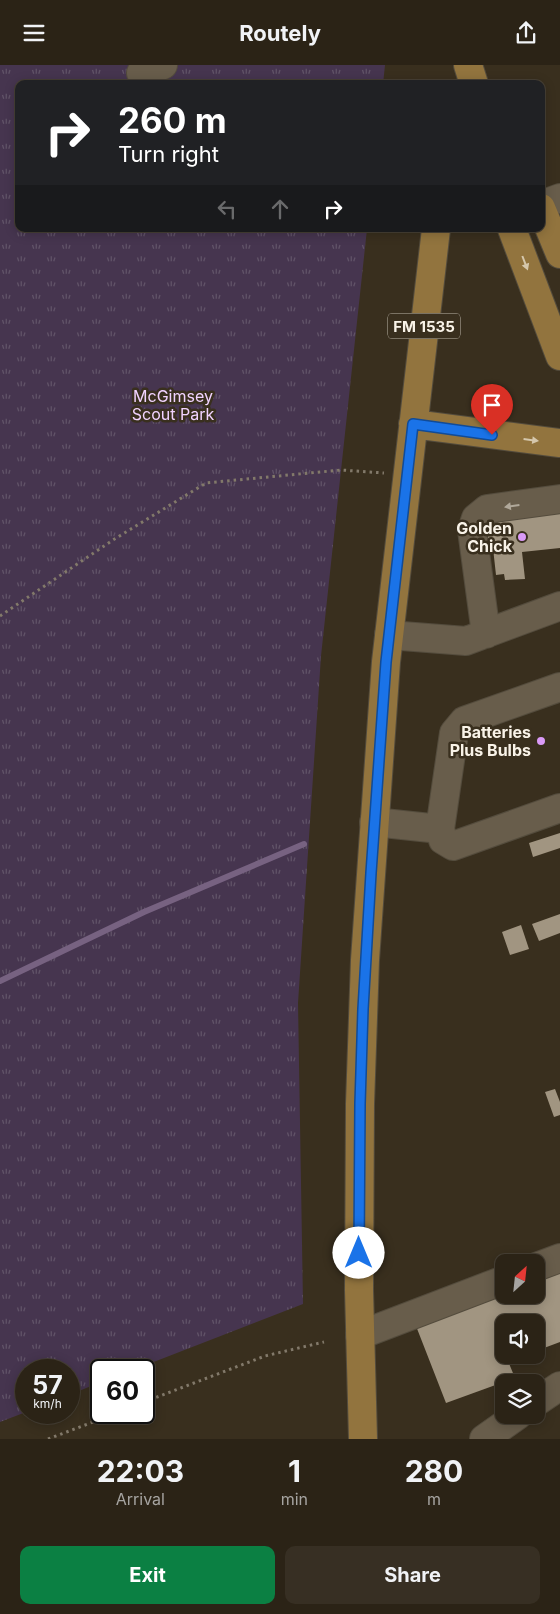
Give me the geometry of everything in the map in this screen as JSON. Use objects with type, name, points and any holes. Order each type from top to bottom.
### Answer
[{"type":"main road","points":[[453,80],[455,65]]},
{"type":"main road","points":[[468,65],[473,80]]},
{"type":"main road","points":[[545,216],[560,254]]},
{"type":"main road","name":"FM 1535","points":[[413,424],[433,232]]},
{"type":"main road","points":[[513,232],[560,356]]},
{"type":"main road","points":[[538,297],[560,319]]},
{"type":"main road","points":[[363,1439],[360,1335],[360,1095],[363,1009],[374,822],[389,635],[413,424],[560,443]]},
{"type":"lane","points":[[545,204],[560,198]]},
{"type":"lane","points":[[486,634],[472,530],[476,518],[487,509],[560,499]]},
{"type":"lane","points":[[389,635],[466,641],[560,606]]},
{"type":"lane","points":[[560,687],[464,721],[454,733],[440,829],[443,840],[453,846],[560,809]]},
{"type":"lane","points":[[374,822],[440,829]]},
{"type":"lane","points":[[545,1264],[560,1258]]},
{"type":"lane","points":[[360,1335],[495,1283]]},
{"type":"lane","points":[[545,1396],[560,1385]]},
{"type":"lane","points":[[484,1439],[505,1424]]},
{"type":"path","points":[[0,616],[113,540],[206,483],[341,470],[407,481]]},
{"type":"path","points":[[155,1398],[265,1356],[324,1343]]},
{"type":"path","points":[[48,1439],[90,1423]]},
{"type":"green space","name":"McGimsey Scout Park","points":[[0,65],[385,65],[383,80],[15,80],[15,232],[367,232],[321,656],[298,1003],[303,1304],[155,1361],[155,1359],[90,1359],[90,1386],[80,1391],[80,1359],[15,1359],[15,1416],[0,1422]]},
{"type":"building","name":"Golden Chick","points":[[560,505],[560,548],[522,552],[525,579],[505,580],[504,574],[496,575],[493,548],[484,549],[486,512]]},
{"type":"building","points":[[560,833],[560,848],[533,857],[529,843]]},
{"type":"building","points":[[560,914],[560,933],[539,941],[532,924]]},
{"type":"building","points":[[521,925],[529,949],[510,955],[502,932]]},
{"type":"building","points":[[555,1089],[560,1102],[560,1115],[554,1117],[545,1092]]},
{"type":"building","points":[[560,1269],[560,1342],[545,1348],[545,1314],[495,1314],[495,1364],[509,1364],[513,1374],[495,1374],[495,1385],[446,1403],[416,1326],[495,1295],[495,1304],[545,1304],[545,1275]]},
{"type":"waterway","points":[[0,981],[144,912],[304,844]]},
{"type":"place","name":"Golden Chick","points":[[522,537]]},
{"type":"place","name":"Batteries Plus Bulbs","points":[[541,741]]},
{"type":"route","points":[[359,1253],[360,1104],[363,1009],[371,873],[386,662],[413,424],[492,435]]}]
